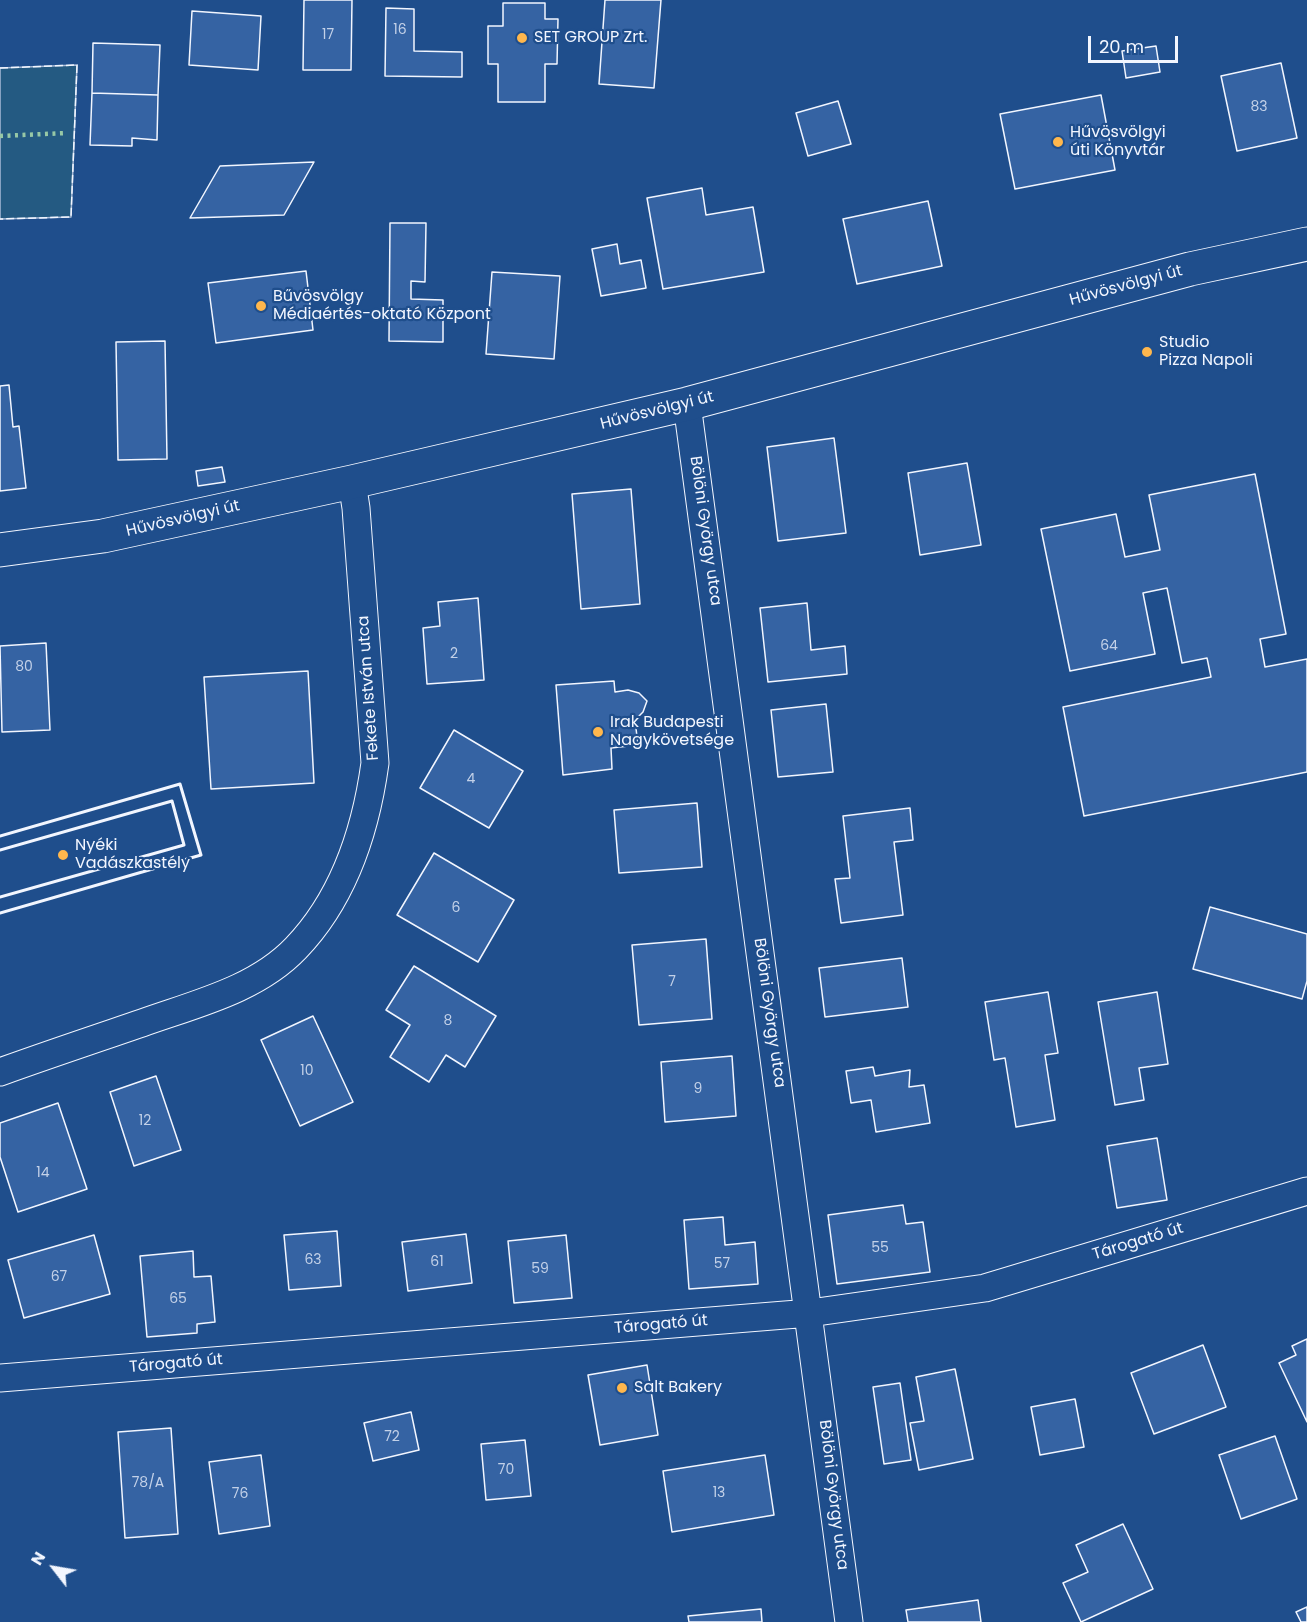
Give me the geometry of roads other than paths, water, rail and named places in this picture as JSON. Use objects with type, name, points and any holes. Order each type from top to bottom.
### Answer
[{"type":"main road","name":"Hűvösvölgyi út","points":[[0,550],[103,536],[352,482],[687,404],[1190,269],[1307,244]]},
{"type":"street","name":"Bölöni György utca","points":[[687,404],[810,1313],[849,1622]]},
{"type":"street","name":"Fekete István utca","points":[[0,1072],[229,993],[266,973],[296,949],[319,919],[338,888],[357,845],[370,800],[375,762],[356,508],[352,482]]},
{"type":"street","name":"Tárogató út","points":[[0,1378],[810,1313],[985,1288],[1307,1191]]},
{"type":"place","name":"SET GROUP Zrt.","points":[[522,38]]},
{"type":"place","name":"Hűvösvölgyi úti Könyvtár","points":[[1058,142]]},
{"type":"place","name":"Bűvösvölgy Médiaértés-oktató Központ","points":[[261,306]]},
{"type":"place","name":"Studio Pizza Napoli","points":[[1147,352]]},
{"type":"place","name":"Irak Budapesti Nagykövetsége","points":[[598,732]]},
{"type":"place","name":"Nyéki Vadászkastély","points":[[63,855]]},
{"type":"place","name":"Salt Bakery","points":[[622,1388]]}]
